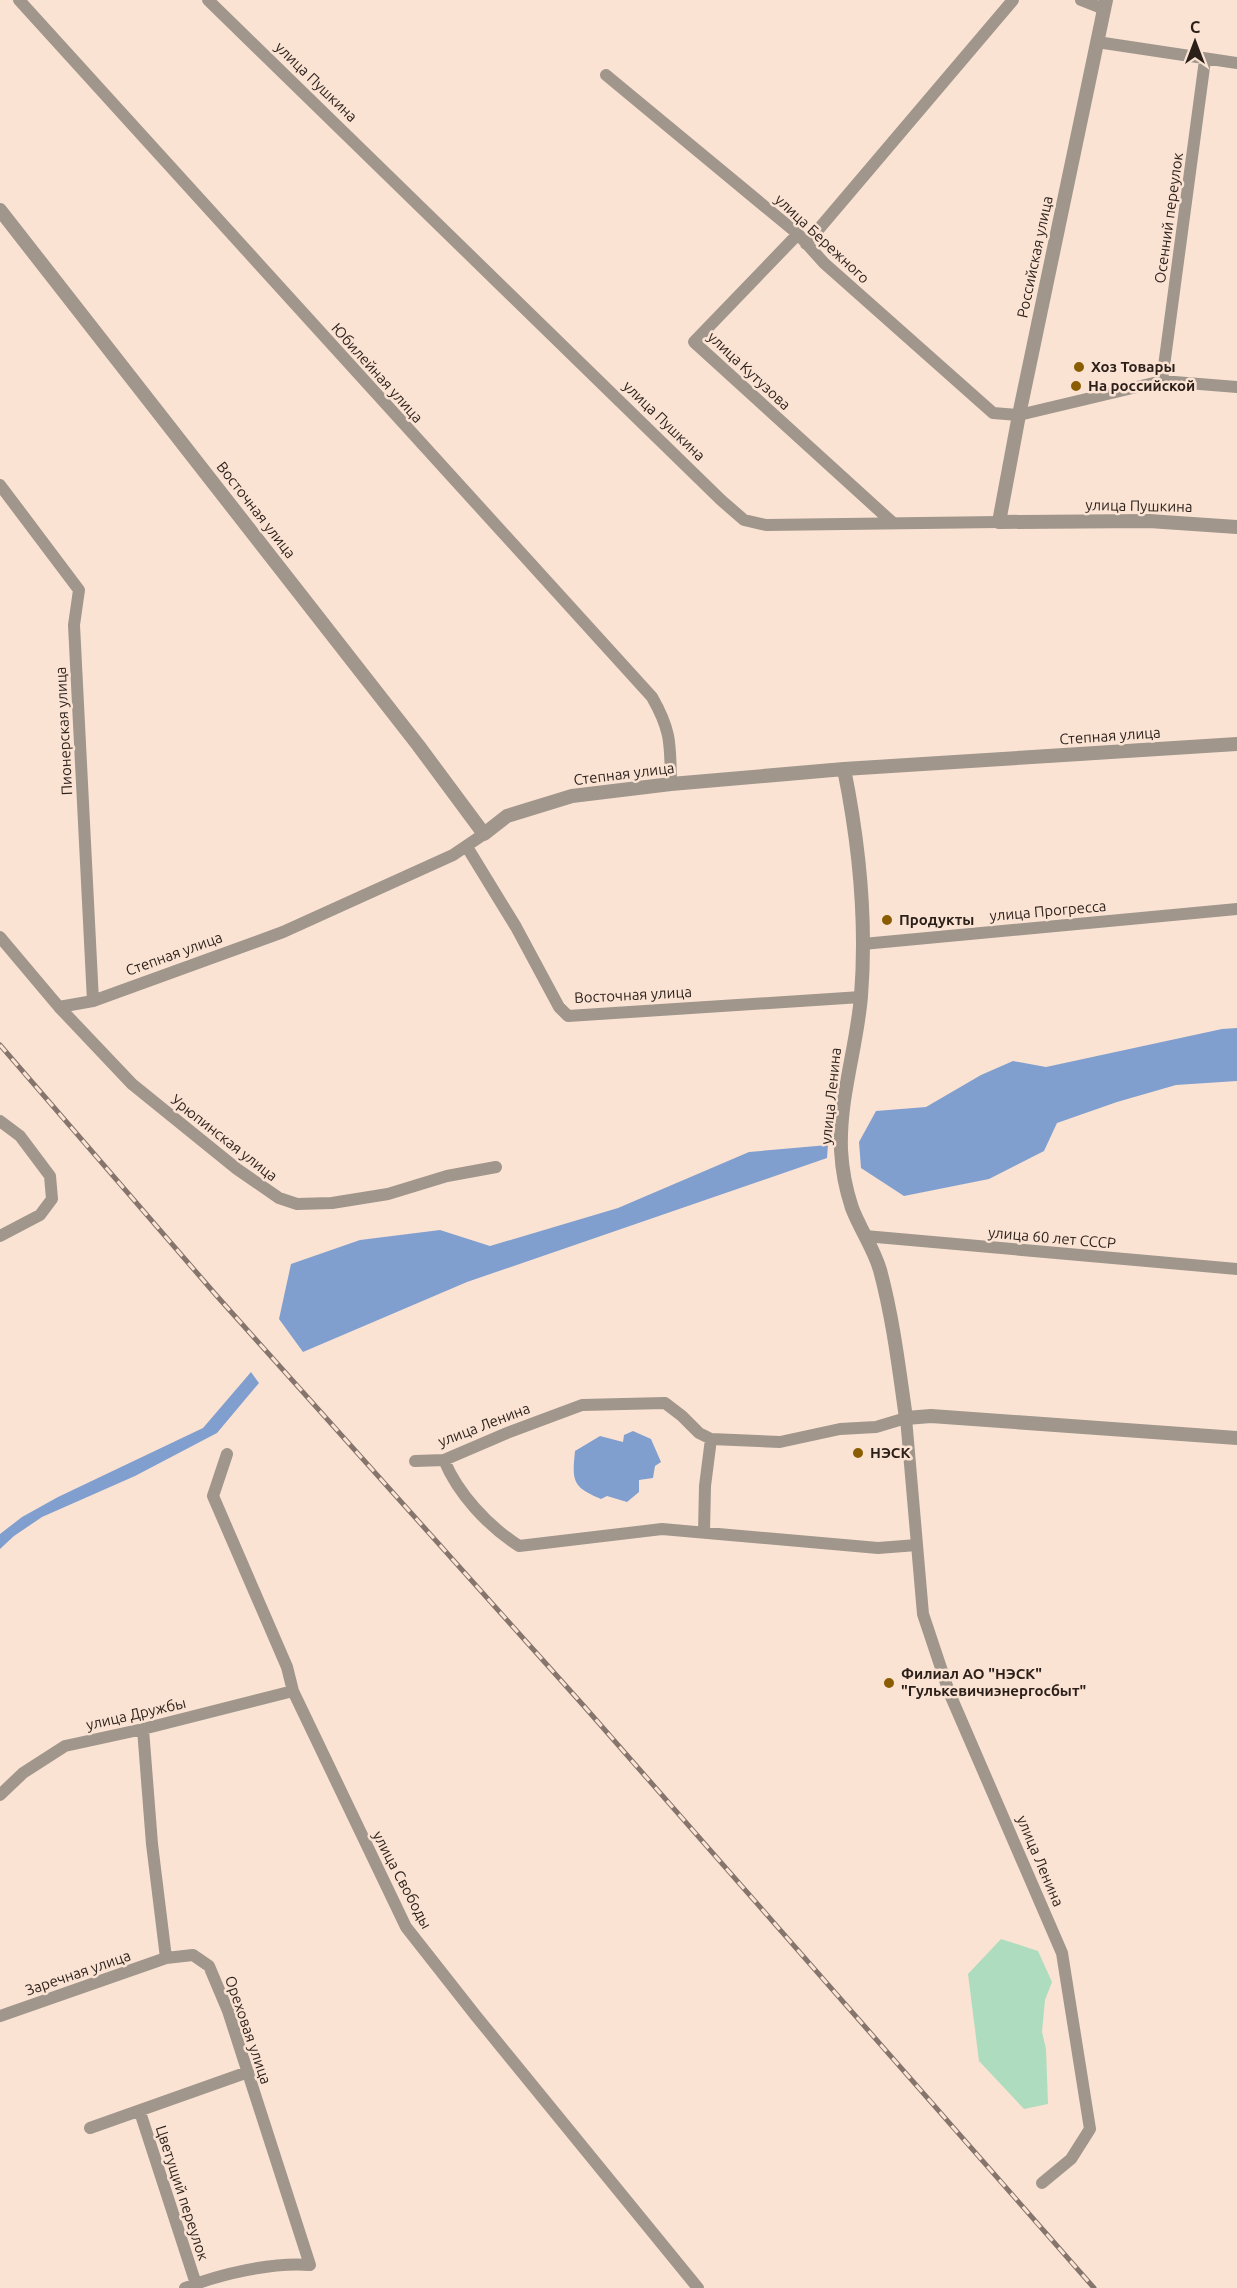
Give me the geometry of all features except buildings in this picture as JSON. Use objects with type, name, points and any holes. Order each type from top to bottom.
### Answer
[{"type":"street","name":"Юбилейная улица","points":[[19,0],[652,697],[664,719],[670,741],[671,784]]},
{"type":"street","points":[[806,244],[1013,0]]},
{"type":"street","points":[[1081,0],[1105,5]]},
{"type":"street","name":"улица Пушкина","points":[[212,1],[744,520],[766,525],[1149,521],[1237,527]]},
{"type":"street","name":"Российская улица","points":[[999,522],[1019,415],[1105,5]]},
{"type":"street","points":[[1097,42],[1237,63]]},
{"type":"street","name":"Осенний переулок","points":[[1162,381],[1205,60]]},
{"type":"street","name":"улица Бережного","points":[[606,75],[798,234],[824,263],[993,413],[1019,415]]},
{"type":"street","name":"Восточная улица","points":[[0,210],[418,745],[484,834]]},
{"type":"street","name":"улица Кутузова","points":[[798,234],[694,342],[893,524]]},
{"type":"street","points":[[1019,415],[1162,381],[1237,387]]},
{"type":"street","name":"Пионерская улица","points":[[0,485],[79,590],[74,625],[93,1001]]},
{"type":"street","name":"Степная улица","points":[[59,1007],[93,1001],[283,932],[466,847],[507,816],[572,796],[671,784],[844,769],[1237,744]]},
{"type":"street","name":"улица Ленина","points":[[844,769],[855,825],[862,944],[861,997],[844,1103],[841,1148],[844,1178],[852,1207],[879,1268],[891,1319],[906,1418],[923,1614],[949,1692],[1062,1953],[1090,2129],[1071,2159],[1042,2183]]},
{"type":"street","name":"Восточная улица","points":[[466,847],[516,927],[559,1007],[568,1016],[861,997]]},
{"type":"street","name":"улица Прогресса","points":[[862,944],[1237,909]]},
{"type":"street","name":"Урюпинская улица","points":[[0,937],[59,1007],[132,1084],[237,1169],[279,1198],[297,1204],[332,1203],[388,1194],[447,1176],[496,1167]]},
{"type":"street","points":[[0,1121],[20,1136],[50,1176],[52,1199],[40,1215],[0,1236]]},
{"type":"street","name":"улица 60 лет СССР","points":[[865,1236],[1237,1269]]},
{"type":"street","name":"улица Ленина","points":[[414,1461],[444,1460],[582,1405],[665,1403],[699,1433],[711,1439]]},
{"type":"street","points":[[704,1533],[705,1486],[711,1439],[780,1442],[840,1430],[876,1427],[906,1418],[931,1416],[1237,1438]]},
{"type":"street","name":"улица Свободы","points":[[227,1455],[213,1496],[287,1667],[293,1690],[406,1927],[698,2288]]},
{"type":"street","points":[[444,1460],[448,1471],[473,1508],[519,1546],[662,1529],[878,1548],[917,1545]]},
{"type":"street","name":"улица Дружбы","points":[[0,1795],[23,1773],[65,1746],[143,1729],[293,1690]]},
{"type":"street","points":[[143,1729],[152,1844],[166,1958]]},
{"type":"street","name":"Ореховая улица","points":[[166,1958],[194,1955],[209,1966],[228,2011],[310,2265],[288,2264],[190,2286]]},
{"type":"street","name":"Заречная улица","points":[[0,2016],[166,1958]]},
{"type":"street","name":"Цветущий переулок","points":[[90,2128],[248,2072]]},
{"type":"street","name":"Цветущий переулок","points":[[140,2112],[190,2286]]},
{"type":"green space","points":[[1001,1939],[1038,1951],[1052,1982],[1045,2000],[1042,2032],[1046,2049],[1048,2104],[1024,2109],[979,2061],[968,1974]]},
{"type":"water","points":[[1237,1028],[1237,1081],[1176,1085],[1057,1123],[1044,1151],[989,1179],[904,1196],[861,1168],[859,1142],[876,1111],[926,1107],[981,1075],[1013,1061],[1046,1067],[1222,1029]]},
{"type":"water","points":[[828,1145],[827,1158],[467,1282],[303,1352],[279,1319],[291,1264],[360,1240],[440,1230],[490,1246],[618,1208],[749,1152]]},
{"type":"water","points":[[251,1372],[259,1383],[217,1433],[135,1476],[42,1517],[14,1536],[0,1549],[0,1534],[22,1517],[58,1497],[203,1428]]},
{"type":"water","points":[[633,1431],[651,1439],[661,1462],[655,1466],[653,1478],[639,1480],[639,1492],[627,1502],[607,1496],[601,1499],[584,1491],[574,1476],[575,1451],[600,1436],[623,1442],[624,1435]]},
{"type":"railway","points":[[0,1045],[216,1295],[583,1705],[1094,2288]]},
{"type":"place","name":"Хоз Товары","points":[[1079,367]]},
{"type":"place","name":"На российской","points":[[1076,386]]},
{"type":"place","name":"Продукты","points":[[887,920]]},
{"type":"place","name":"НЭСК","points":[[858,1453]]},
{"type":"place","name":"Филиал АО \"НЭСК\" \"Гулькевичиэнергосбыт\"","points":[[889,1683]]}]
